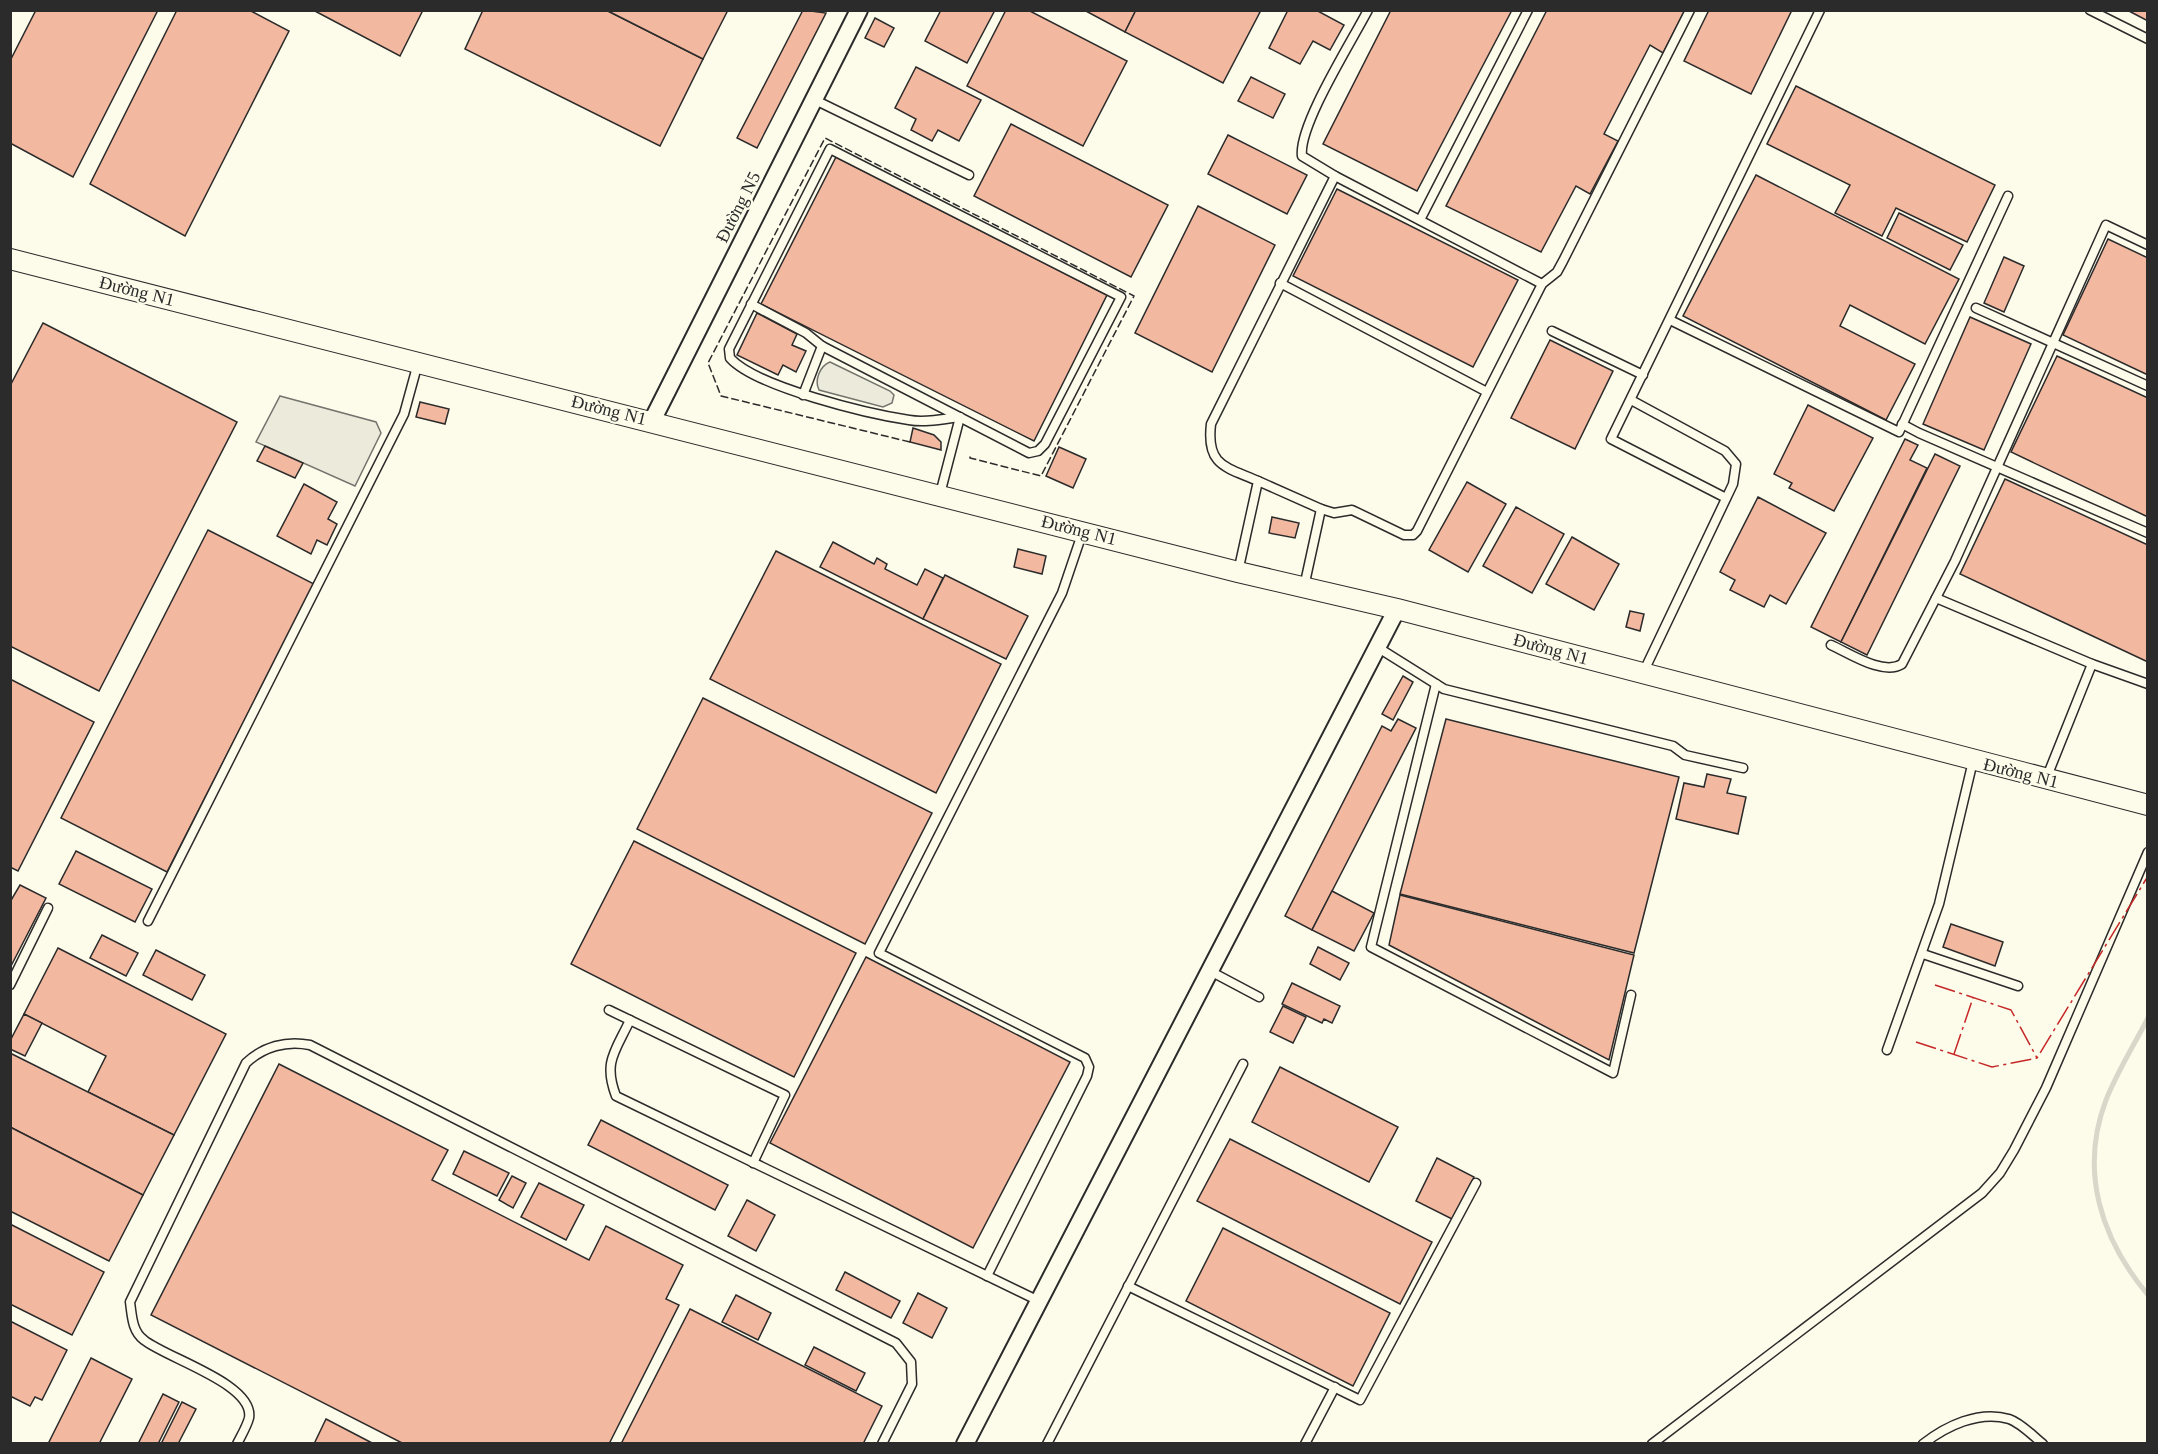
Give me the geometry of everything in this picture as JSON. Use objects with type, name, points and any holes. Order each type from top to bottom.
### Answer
[{"type":"street","name":"Đường N5","points":[[652,421],[859,10]]},
{"type":"street","name":"Đường N1","points":[[10,258],[1238,572],[1397,609],[2148,805]]},
{"type":"street","points":[[965,1443],[1397,609]]},
{"type":"lane","points":[[1368,10],[1313,114],[1300,146],[1302,156],[1335,176],[1542,284]]},
{"type":"lane","points":[[1420,220],[1528,10]]},
{"type":"lane","points":[[1335,176],[1214,416],[1210,434],[1214,459],[1221,465],[1321,509],[1334,513],[1352,510],[1404,535],[1413,535],[1542,284],[1560,266],[1690,10]]},
{"type":"lane","points":[[1726,498],[1611,439],[1820,10]]},
{"type":"lane","points":[[2090,10],[2148,39]]},
{"type":"lane","points":[[815,100],[969,175]]},
{"type":"lane","points":[[751,304],[806,333],[822,346],[960,417],[1029,453],[1038,451],[1120,297],[830,150],[751,304],[729,349],[730,358],[780,386],[803,395],[910,421],[960,417]]},
{"type":"lane","points":[[1670,320],[1899,432],[2007,196]]},
{"type":"lane","points":[[1830,645],[1886,669],[1896,668],[1902,664],[1936,598],[2106,225],[2148,245]]},
{"type":"lane","points":[[1280,283],[1487,392]]},
{"type":"lane","points":[[1976,308],[2148,386]]},
{"type":"lane","points":[[1552,330],[1643,375]]},
{"type":"lane","points":[[803,395],[822,346]]},
{"type":"lane","points":[[148,921],[404,414],[418,362]]},
{"type":"lane","points":[[1631,400],[1725,451],[1736,464],[1732,484],[1726,498],[1643,673]]},
{"type":"lane","points":[[940,495],[960,417]]},
{"type":"lane","points":[[1902,424],[1996,468],[2148,533]]},
{"type":"lane","points":[[1238,572],[1258,482]]},
{"type":"lane","points":[[1304,587],[1321,509]]},
{"type":"lane","points":[[987,1276],[1087,1076],[1089,1067],[1085,1058],[879,952],[1062,593],[1083,531]]},
{"type":"lane","points":[[1936,598],[2092,664],[2148,684]]},
{"type":"lane","points":[[1377,647],[1443,689],[1674,746],[1685,755],[1743,768]]},
{"type":"lane","points":[[2046,779],[2092,664]]},
{"type":"lane","points":[[1436,684],[1371,947],[1613,1073],[1631,995]]},
{"type":"lane","points":[[1887,1050],[1923,954],[1945,884],[1973,761]]},
{"type":"lane","points":[[1652,1443],[1982,1193],[2000,1173],[2046,1088],[2148,852]]},
{"type":"lane","points":[[10,986],[48,908]]},
{"type":"lane","points":[[1923,954],[2018,986]]},
{"type":"lane","points":[[1210,971],[1259,997]]},
{"type":"lane","points":[[609,1010],[786,1095],[753,1163]]},
{"type":"lane","points":[[630,1020],[609,1066],[609,1078],[616,1096],[1039,1301]]},
{"type":"lane","points":[[237,1443],[249,1417],[247,1402],[229,1386],[143,1340],[133,1325],[130,1302],[246,1063],[259,1051],[295,1042],[310,1045],[896,1343],[911,1362],[912,1384],[882,1443]]},
{"type":"lane","points":[[1047,1443],[1243,1064]]},
{"type":"lane","points":[[1128,1286],[1360,1400],[1476,1183]]},
{"type":"lane","points":[[1305,1443],[1335,1387]]},
{"type":"lane","points":[[1923,1443],[1941,1430],[1979,1416],[2010,1419],[2043,1443]]},
{"type":"shaded area","points":[[830,362],[890,391],[894,395],[892,403],[883,407],[819,390],[817,382],[819,374]]},
{"type":"shaded area","points":[[280,396],[376,422],[381,433],[355,486],[256,442]]},
{"type":"building","points":[[36,10],[158,10],[73,177],[10,143],[10,61]]},
{"type":"building","points":[[177,10],[249,10],[289,31],[185,236],[90,184]]},
{"type":"building","points":[[313,10],[423,10],[400,56]]},
{"type":"building","points":[[483,10],[606,10],[703,59],[660,146],[465,49]]},
{"type":"building","points":[[606,10],[728,10],[703,59]]},
{"type":"building","points":[[803,10],[826,13],[757,148],[737,138]]},
{"type":"building","points":[[941,10],[995,10],[967,63],[925,41]]},
{"type":"building","points":[[1006,10],[1028,10],[1127,61],[1083,146],[967,86]]},
{"type":"building","points":[[1084,10],[1136,10],[1125,32]]},
{"type":"building","points":[[1136,10],[1256,10],[1260,12],[1223,83],[1125,32]]},
{"type":"building","points":[[1288,10],[1316,10],[1344,25],[1330,50],[1313,41],[1300,64],[1269,48]]},
{"type":"building","points":[[1391,10],[1512,10],[1417,191],[1323,144]]},
{"type":"building","points":[[1547,10],[1685,10],[1663,53],[1650,45],[1604,134],[1618,141],[1590,194],[1576,186],[1541,252],[1446,206]]},
{"type":"building","points":[[1709,10],[1792,10],[1751,94],[1684,61]]},
{"type":"building","points":[[2127,10],[2148,10],[2148,21]]},
{"type":"building","points":[[875,18],[894,28],[884,47],[865,38]]},
{"type":"building","points":[[916,67],[981,100],[959,141],[938,130],[932,141],[911,130],[916,119],[895,108]]},
{"type":"building","points":[[1251,77],[1285,94],[1273,118],[1238,101]]},
{"type":"building","points":[[1796,86],[1995,185],[1967,242],[1896,208],[1882,236],[1835,213],[1850,185],[1767,144]]},
{"type":"building","points":[[1011,124],[1168,205],[1131,277],[974,196]]},
{"type":"building","points":[[1228,135],[1307,175],[1287,214],[1208,174]]},
{"type":"building","points":[[836,157],[1107,295],[1034,441],[761,304]]},
{"type":"building","points":[[1756,175],[1959,279],[1925,344],[1850,305],[1840,326],[1915,364],[1886,420],[1683,316]]},
{"type":"building","points":[[1337,189],[1518,280],[1473,367],[1293,276]]},
{"type":"building","points":[[1198,206],[1275,245],[1212,372],[1135,333]]},
{"type":"building","points":[[1899,213],[1963,245],[1950,270],[1887,238]]},
{"type":"building","points":[[2108,239],[2148,258],[2148,375],[2063,335]]},
{"type":"building","points":[[2004,257],[2024,266],[2004,312],[1984,303]]},
{"type":"building","points":[[757,313],[797,334],[792,345],[806,351],[796,372],[783,365],[778,375],[737,355]]},
{"type":"building","points":[[1970,317],[2031,344],[1984,450],[1923,424]]},
{"type":"building","points":[[43,323],[237,422],[99,691],[10,646],[10,386]]},
{"type":"building","points":[[1550,340],[1613,371],[1575,449],[1511,418]]},
{"type":"building","points":[[2057,356],[2148,398],[2148,517],[2011,452]]},
{"type":"building","points":[[420,402],[449,409],[445,424],[416,417]]},
{"type":"building","points":[[1808,405],[1873,438],[1834,511],[1789,488],[1792,483],[1774,474]]},
{"type":"building","points":[[913,428],[934,435],[941,442],[941,450],[910,442]]},
{"type":"building","points":[[1905,439],[1918,445],[1910,460],[1927,468],[1841,642],[1811,627]]},
{"type":"building","points":[[265,446],[303,463],[295,478],[257,461]]},
{"type":"building","points":[[1059,447],[1086,459],[1073,488],[1046,476]]},
{"type":"building","points":[[1935,454],[1960,466],[1867,655],[1841,642]]},
{"type":"building","points":[[2005,479],[2148,545],[2148,662],[1960,574]]},
{"type":"building","points":[[1467,482],[1506,504],[1468,572],[1429,550]]},
{"type":"building","points":[[304,484],[337,502],[328,519],[337,524],[327,545],[317,540],[311,554],[277,536]]},
{"type":"building","points":[[1758,497],[1826,533],[1786,604],[1770,595],[1764,607],[1730,590],[1735,580],[1720,572]]},
{"type":"building","points":[[1516,507],[1564,534],[1532,593],[1483,566]]},
{"type":"building","points":[[1272,517],[1299,523],[1295,538],[1269,533]]},
{"type":"building","points":[[208,530],[314,584],[167,872],[61,818]]},
{"type":"building","points":[[1572,537],[1619,564],[1594,610],[1546,584]]},
{"type":"building","points":[[833,542],[874,564],[877,558],[887,564],[885,569],[917,585],[925,569],[943,578],[923,619],[820,567]]},
{"type":"building","points":[[1018,549],[1046,556],[1042,574],[1014,567]]},
{"type":"building","points":[[776,551],[1001,664],[936,793],[710,679]]},
{"type":"building","points":[[945,575],[1028,616],[1006,659],[923,619]]},
{"type":"building","points":[[1630,611],[1644,614],[1640,631],[1626,627]]},
{"type":"building","points":[[1403,676],[1413,682],[1393,720],[1382,714]]},
{"type":"building","points":[[10,679],[94,722],[18,871],[10,867]]},
{"type":"building","points":[[703,698],[932,813],[865,944],[637,829]]},
{"type":"building","points":[[1398,719],[1416,728],[1312,930],[1285,916],[1382,726],[1391,731]]},
{"type":"building","points":[[1446,719],[1679,777],[1634,953],[1400,894]]},
{"type":"building","points":[[1707,774],[1731,779],[1727,793],[1746,797],[1738,834],[1676,819],[1684,783],[1704,787]]},
{"type":"building","points":[[634,841],[856,953],[794,1077],[571,964]]},
{"type":"building","points":[[76,851],[152,889],[135,922],[59,884]]},
{"type":"building","points":[[20,885],[46,898],[10,968],[10,902]]},
{"type":"building","points":[[1332,891],[1374,913],[1354,951],[1312,930]]},
{"type":"building","points":[[1400,895],[1634,955],[1609,1060],[1389,945]]},
{"type":"building","points":[[1951,924],[2003,942],[1995,966],[1943,947]]},
{"type":"building","points":[[102,935],[138,953],[126,976],[90,958]]},
{"type":"building","points":[[1318,947],[1349,963],[1340,980],[1310,964]]},
{"type":"building","points":[[58,948],[226,1034],[174,1135],[88,1092],[106,1056],[24,1014]]},
{"type":"building","points":[[156,950],[205,975],[192,1000],[143,975]]},
{"type":"building","points":[[866,957],[1070,1062],[973,1248],[770,1143]]},
{"type":"building","points":[[1292,983],[1340,1006],[1332,1023],[1324,1019],[1322,1023],[1282,1004]]},
{"type":"building","points":[[1283,1006],[1306,1017],[1293,1043],[1270,1032]]},
{"type":"building","points":[[24,1014],[42,1023],[25,1056],[10,1049],[10,1041]]},
{"type":"building","points":[[10,1053],[174,1135],[143,1195],[10,1127]]},
{"type":"building","points":[[279,1064],[448,1150],[432,1180],[589,1260],[606,1226],[683,1265],[666,1299],[679,1305],[609,1444],[404,1444],[151,1315]]},
{"type":"building","points":[[1280,1067],[1398,1127],[1369,1182],[1252,1122]]},
{"type":"building","points":[[601,1120],[728,1185],[715,1210],[588,1145]]},
{"type":"building","points":[[10,1127],[143,1195],[109,1261],[10,1211]]},
{"type":"building","points":[[1230,1139],[1432,1242],[1400,1304],[1197,1201]]},
{"type":"building","points":[[464,1151],[509,1173],[497,1196],[453,1174]]},
{"type":"building","points":[[1437,1158],[1474,1177],[1452,1219],[1416,1201]]},
{"type":"building","points":[[512,1176],[526,1183],[513,1208],[499,1200]]},
{"type":"building","points":[[539,1183],[584,1205],[566,1240],[521,1217]]},
{"type":"building","points":[[747,1200],[775,1215],[756,1251],[728,1236]]},
{"type":"building","points":[[10,1224],[104,1272],[72,1335],[10,1304]]},
{"type":"building","points":[[1223,1228],[1390,1313],[1353,1386],[1186,1301]]},
{"type":"building","points":[[845,1272],[900,1301],[891,1318],[836,1290]]},
{"type":"building","points":[[918,1293],[947,1308],[932,1338],[903,1323]]},
{"type":"building","points":[[736,1295],[771,1313],[758,1340],[722,1322]]},
{"type":"building","points":[[690,1309],[882,1406],[863,1444],[621,1444]]},
{"type":"building","points":[[10,1321],[67,1350],[42,1400],[35,1397],[30,1406],[10,1396]]},
{"type":"building","points":[[814,1347],[865,1373],[856,1391],[805,1365]]},
{"type":"building","points":[[91,1358],[132,1379],[99,1444],[48,1444]]},
{"type":"building","points":[[163,1394],[179,1402],[158,1444],[138,1444]]},
{"type":"building","points":[[182,1402],[196,1409],[178,1444],[161,1444]]},
{"type":"building","points":[[326,1419],[374,1444],[314,1444]]},
{"type":"waterway","points":[[2148,1018],[2106,1100],[2098,1126],[2095,1153],[2095,1178],[2099,1203],[2107,1227],[2118,1251],[2148,1295]]},
{"type":"fence","points":[[910,442],[721,396],[708,363],[825,138],[1134,296],[1041,476],[970,458],[970,455]]},
{"type":"power","points":[[1916,1042],[1992,1067],[2037,1058],[2148,876]]},
{"type":"power","points":[[1935,985],[2011,1010],[2037,1058]]},
{"type":"power","points":[[1954,1054],[1973,998]]}]
